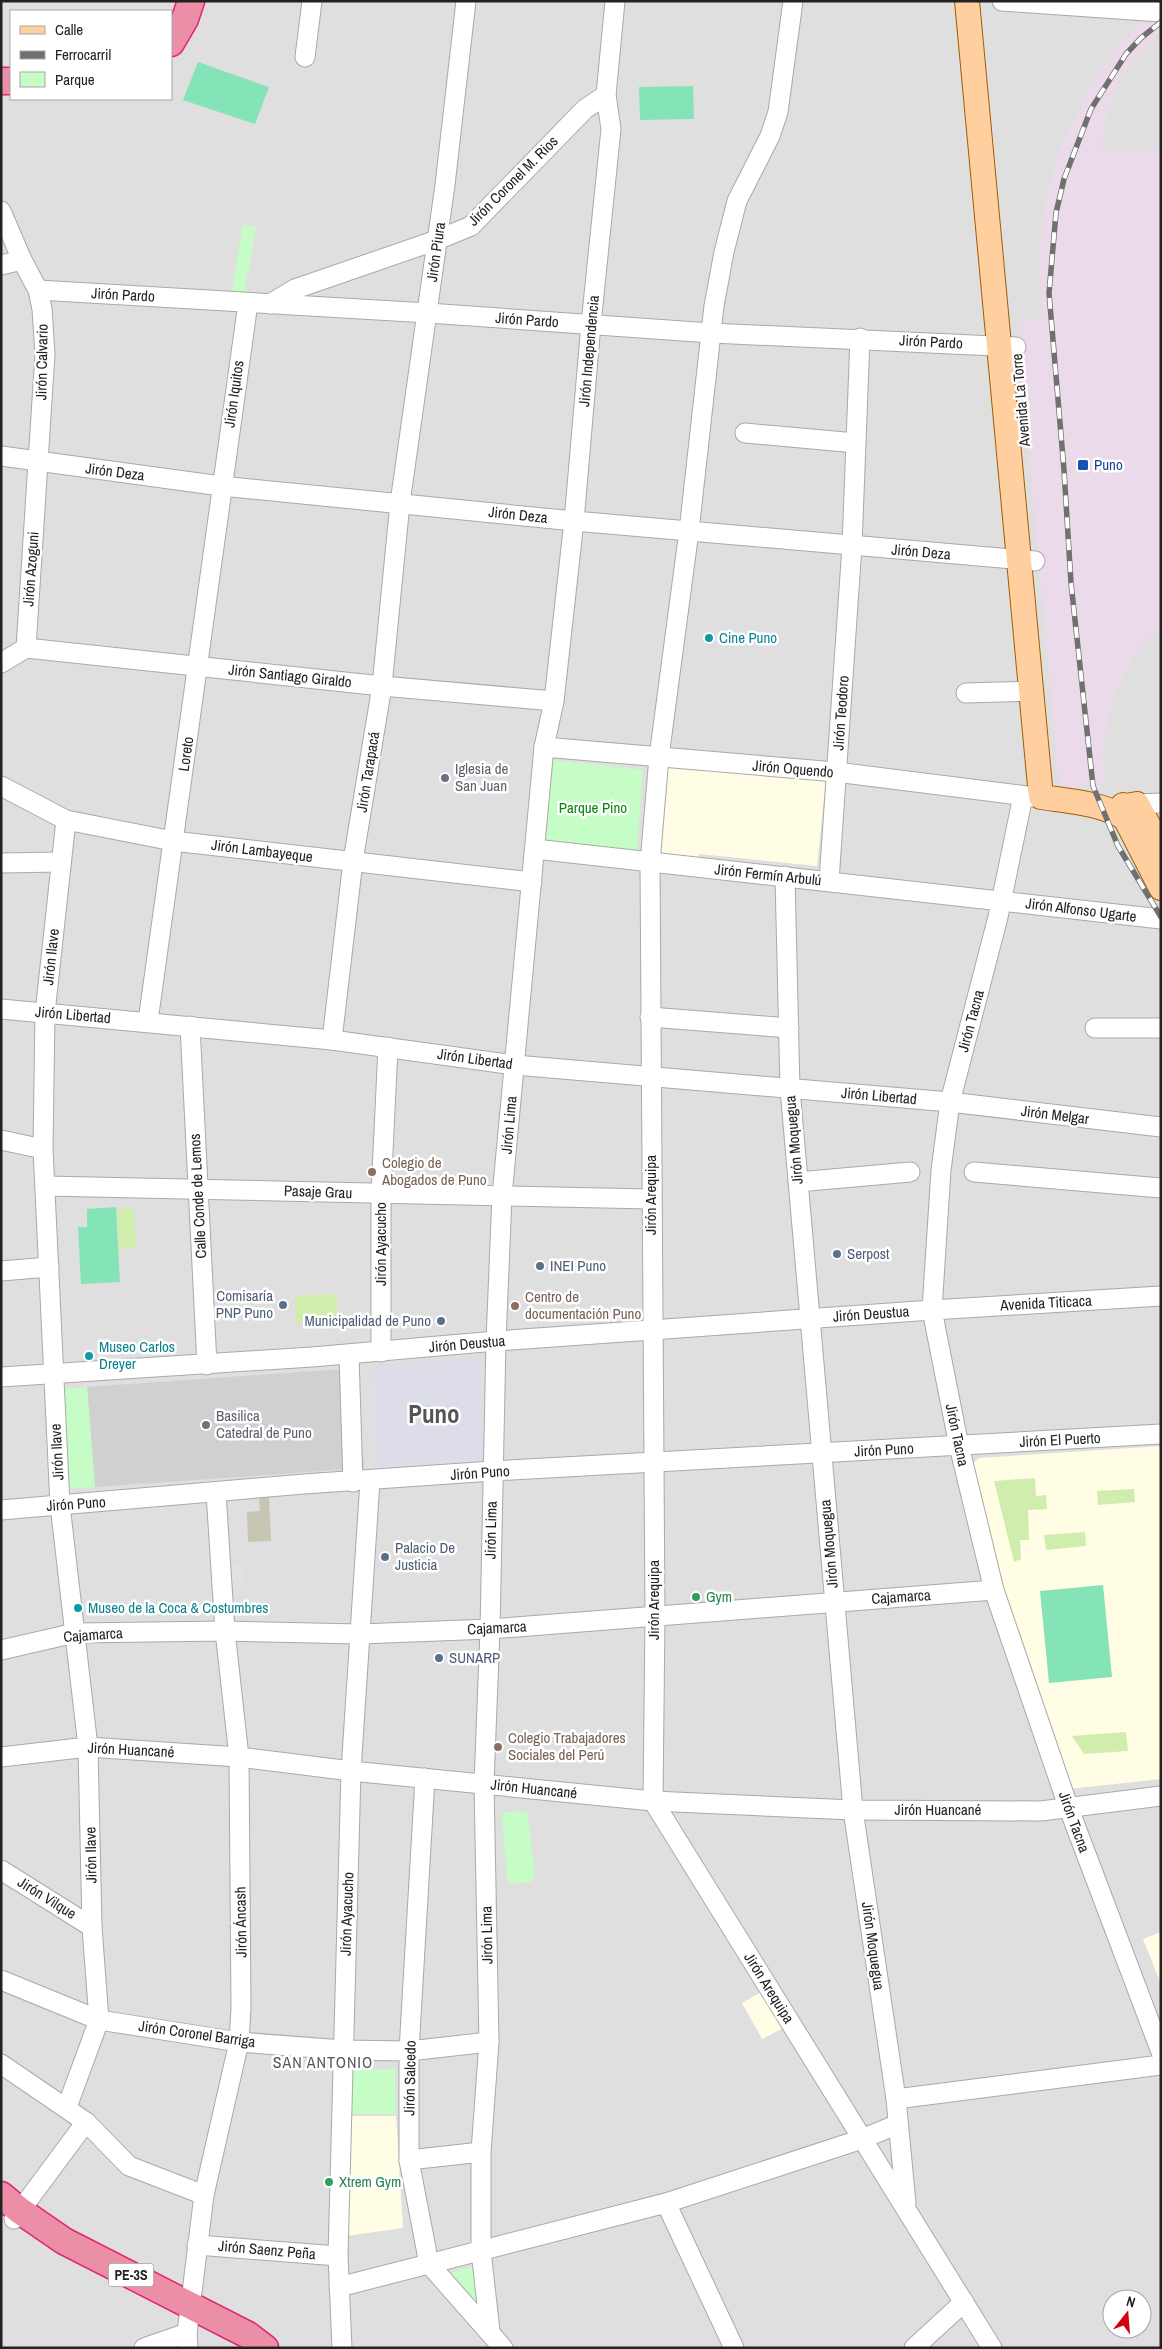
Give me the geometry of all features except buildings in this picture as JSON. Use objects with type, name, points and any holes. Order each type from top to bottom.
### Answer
[{"type":"highway","points":[[172,41],[185,19],[191,1]]},
{"type":"highway","name":"PE-3S","points":[[9,2208],[64,2240],[189,2327],[246,2348]]},
{"type":"highway","name":"PE-3S","points":[[189,2327],[248,2335],[265,2348]]},
{"type":"main road","name":"Avenida La Torre","points":[[967,1],[1008,346]]},
{"type":"main road","name":"Avenida La Torre","points":[[982,1],[1008,346],[1027,561],[1040,798]]},
{"type":"main road","name":"Avenida La Torre","points":[[1027,561],[1031,690],[1040,798]]},
{"type":"main road","points":[[1040,798],[1137,810]]},
{"type":"main road","points":[[1137,810],[1161,848]]},
{"type":"main road","points":[[1137,810],[1161,888]]},
{"type":"street","points":[[305,57],[312,1]]},
{"type":"street","name":"Jirón Piura","points":[[400,503],[428,313],[466,1]]},
{"type":"street","name":"Jirón Independencia","points":[[554,701],[574,521],[591,324],[611,130],[606,95],[615,1]]},
{"type":"street","name":"Jirón Arequipa","points":[[793,1],[778,112],[770,136],[737,200],[724,252],[711,333],[689,531],[659,757],[650,863],[655,1616],[653,1801],[992,2348]]},
{"type":"street","points":[[1002,1],[1161,12]]},
{"type":"street","name":"Jirón Coronel M. Rios","points":[[270,304],[294,289],[437,240],[470,226],[585,108],[606,95]]},
{"type":"street","name":"Jirón Calvario","points":[[1,210],[22,260],[38,290],[42,309],[45,354],[37,462]]},
{"type":"street","points":[[1,265],[22,260]]},
{"type":"street","name":"Jirón Pardo","points":[[38,290],[428,313],[711,333],[860,338],[1008,346]]},
{"type":"street","name":"Jirón Iquitos","points":[[221,486],[248,302]]},
{"type":"street","name":"Jirón Teodoro","points":[[829,881],[852,546],[860,338]]},
{"type":"street","points":[[745,433],[856,443]]},
{"type":"street","name":"Jirón Deza","points":[[1,456],[221,486],[574,521],[1027,561]]},
{"type":"street","name":"Jirón Azoguni","points":[[26,648],[37,462]]},
{"type":"street","name":"Loreto","points":[[148,1021],[199,666],[221,486]]},
{"type":"street","name":"Jirón Tarapacá","points":[[332,1040],[353,861],[382,686],[400,503]]},
{"type":"street","points":[[1,663],[26,648]]},
{"type":"street","name":"Jirón Santiago Giraldo","points":[[26,648],[382,686],[554,701]]},
{"type":"street","points":[[966,693],[1031,690]]},
{"type":"street","name":"Jirón Lima","points":[[490,2331],[481,2251],[481,2152],[489,2042],[484,1784],[490,1629],[496,1341],[502,1196],[544,747],[554,701]]},
{"type":"street","name":"Jirón Oquendo","points":[[544,747],[836,772],[1040,798]]},
{"type":"street","name":"Jirón Lambayeque","points":[[1,786],[66,820],[173,840],[532,882]]},
{"type":"street","name":"Jirón Tacna","points":[[1040,798],[1002,900],[950,1102],[941,1170],[932,1310],[959,1446],[994,1590],[1069,1809],[1161,2052]]},
{"type":"street","name":"Jirón Ilave","points":[[66,820],[45,1013],[43,1149],[60,1505],[88,1747],[92,1926],[98,2020],[67,2107]]},
{"type":"street","name":"Jirón Fermín Arbulú","points":[[535,849],[1002,900]]},
{"type":"street","points":[[1,863],[62,862]]},
{"type":"street","name":"Jirón Moquegua","points":[[785,876],[790,1089],[834,1603],[853,1810],[896,2099],[906,2209]]},
{"type":"street","name":"Jirón Alfonso Ugarte","points":[[1002,900],[1161,919]]},
{"type":"street","name":"Jirón Libertad","points":[[1,1009],[148,1021],[332,1040],[515,1065],[950,1102]]},
{"type":"street","points":[[650,1017],[788,1028]]},
{"type":"street","name":"Calle Conde de Lemos","points":[[190,1026],[207,1365]]},
{"type":"street","points":[[1095,1028],[1161,1028]]},
{"type":"street","name":"Jirón Ayacucho","points":[[381,1352],[381,1194],[388,1047]]},
{"type":"street","name":"Jirón Melgar","points":[[950,1102],[1161,1128]]},
{"type":"street","points":[[1,1140],[43,1149]]},
{"type":"street","points":[[798,1182],[910,1172]]},
{"type":"street","points":[[974,1172],[1161,1188]]},
{"type":"street","name":"Pasaje Grau","points":[[45,1186],[651,1199]]},
{"type":"street","points":[[1,1271],[49,1267]]},
{"type":"street","name":"Avenida Titicaca","points":[[932,1310],[1161,1296]]},
{"type":"street","name":"Jirón Deustua","points":[[1,1377],[349,1355],[496,1341],[932,1310]]},
{"type":"street","name":"Jirón Ayacucho","points":[[344,2344],[338,2256],[350,1771],[360,1634],[362,1481],[349,1355]]},
{"type":"street","name":"Jirón El Puerto","points":[[959,1446],[1161,1434]]},
{"type":"street","name":"Jirón Puno","points":[[1,1510],[304,1484],[492,1471],[959,1446]]},
{"type":"street","name":"Jirón Áncash","points":[[189,2327],[204,2194],[239,2042],[241,2008],[239,1757],[225,1631],[216,1493]]},
{"type":"street","name":"Cajamarca","points":[[1,1650],[75,1633],[225,1631],[360,1634],[490,1629],[994,1590]]},
{"type":"street","name":"Jirón Huancané","points":[[1,1758],[88,1747],[239,1757],[350,1771],[653,1801],[853,1810],[1041,1811],[1161,1796]]},
{"type":"street","name":"Jirón Salcedo","points":[[425,1778],[409,2052],[409,2160],[429,2264]]},
{"type":"street","name":"Jirón Vilque","points":[[1,1870],[92,1926]]},
{"type":"street","name":"Jirón Coronel Barriga","points":[[1,1980],[98,2020],[239,2042],[343,2050],[409,2052],[489,2042]]},
{"type":"street","points":[[1,2064],[67,2107],[86,2122],[129,2166],[204,2194]]},
{"type":"street","points":[[896,2099],[1161,2066]]},
{"type":"street","points":[[9,2208],[86,2122]]},
{"type":"street","points":[[339,2287],[666,2203],[862,2139],[898,2124]]},
{"type":"street","points":[[409,2160],[481,2152]]},
{"type":"street","points":[[666,2203],[734,2348]]},
{"type":"street","name":"Jirón Saenz Peña","points":[[197,2245],[338,2256]]},
{"type":"street","points":[[429,2264],[503,2348]]},
{"type":"street","points":[[914,2348],[964,2302]]},
{"type":"street","points":[[144,2348],[189,2327]]},
{"type":"shaded area","points":[[1,1],[1161,1],[1161,2348],[1,2348]]},
{"type":"shaded area","points":[[1141,21],[1161,24],[1161,31],[1119,77],[1104,126],[1101,152],[1161,149],[1161,626],[1151,633],[1131,661],[1112,702],[1102,755],[1105,784],[1076,787],[1060,792],[1017,322],[1044,316],[1039,270],[1043,209],[1059,151],[1087,90],[1124,38]]},
{"type":"shaded area","points":[[667,759],[826,780],[817,866],[699,854],[697,865],[656,861]]},
{"type":"shaded area","points":[[479,1359],[484,1460],[377,1466],[371,1365]]},
{"type":"shaded area","points":[[357,1368],[364,1468],[95,1487],[87,1387]]},
{"type":"shaded area","points":[[1161,1446],[1161,1779],[1069,1789],[997,1594],[971,1472],[973,1463],[979,1458]]},
{"type":"shaded area","points":[[269,1496],[271,1541],[248,1542],[247,1512],[260,1511],[259,1497]]},
{"type":"shaded area","points":[[224,1564],[242,1564],[243,1589],[225,1590]]},
{"type":"shaded area","points":[[1161,1932],[1161,1984],[1143,1939]]},
{"type":"shaded area","points":[[768,1988],[789,2025],[762,2039],[742,2003]]},
{"type":"shaded area","points":[[338,2116],[396,2116],[403,2228],[339,2237]]},
{"type":"green space","points":[[198,62],[269,87],[255,124],[183,100]]},
{"type":"green space","points":[[693,86],[694,119],[640,120],[639,87]]},
{"type":"green space","points":[[243,225],[256,227],[244,295],[231,293]]},
{"type":"green space","name":"Parque Pino","points":[[554,760],[643,770],[637,850],[632,855],[543,844],[552,763]]},
{"type":"green space","points":[[116,1207],[120,1282],[81,1284],[78,1227],[87,1227],[87,1209]]},
{"type":"green space","points":[[134,1208],[136,1249],[119,1249],[117,1209]]},
{"type":"green space","points":[[336,1294],[338,1321],[296,1323],[295,1296]]},
{"type":"green space","points":[[87,1387],[95,1487],[66,1489],[58,1389]]},
{"type":"green space","points":[[1035,1478],[1036,1496],[1046,1495],[1047,1509],[1028,1510],[1029,1540],[1020,1540],[1021,1559],[1014,1562],[994,1481]]},
{"type":"green space","points":[[1134,1489],[1135,1502],[1098,1505],[1097,1491]]},
{"type":"green space","points":[[1085,1532],[1086,1546],[1046,1550],[1044,1535]]},
{"type":"green space","points":[[1103,1585],[1112,1677],[1049,1683],[1040,1591]]},
{"type":"green space","points":[[1126,1732],[1128,1751],[1084,1754],[1072,1736]]},
{"type":"green space","points":[[525,1811],[528,1815],[535,1876],[530,1882],[512,1884],[507,1880],[502,1816],[505,1812]]},
{"type":"green space","points":[[337,2069],[395,2069],[396,2114],[338,2114]]},
{"type":"green space","points":[[477,2265],[485,2323],[443,2275]]},
{"type":"water","points":[[429,1405],[435,1408],[438,1414],[435,1420],[429,1423],[423,1420],[420,1414],[423,1408]]},
{"type":"railway","points":[[1161,22],[1141,38],[1126,54],[1091,109],[1064,179],[1056,213],[1049,293],[1064,470],[1071,583],[1093,786],[1118,846],[1161,917]]},
{"type":"place","name":"Puno","points":[[1083,465]]},
{"type":"place","name":"Cine Puno","points":[[709,638]]},
{"type":"place","name":"Iglesia de San Juan","points":[[445,778]]},
{"type":"place","name":"Colegio de Abogados de Puno","points":[[372,1172]]},
{"type":"place","name":"Serpost","points":[[837,1254]]},
{"type":"place","name":"INEI Puno","points":[[540,1266]]},
{"type":"place","name":"Comisaría PNP Puno","points":[[283,1305]]},
{"type":"place","name":"Centro de documentación Puno","points":[[515,1306]]},
{"type":"place","name":"Municipalidad de Puno","points":[[441,1321]]},
{"type":"place","name":"Museo Carlos Dreyer","points":[[89,1356]]},
{"type":"place","name":"Basilica Catedral de Puno","points":[[206,1425]]},
{"type":"place","name":"Palacio De Justicia","points":[[385,1557]]},
{"type":"place","name":"Gym","points":[[696,1597]]},
{"type":"place","name":"Museo de la Coca & Costumbres","points":[[78,1608]]},
{"type":"place","name":"SUNARP","points":[[439,1658]]},
{"type":"place","name":"Colegio Trabajadores Sociales del Perú","points":[[498,1747]]},
{"type":"place","name":"Xtrem Gym","points":[[329,2182]]},
{"type":"district","name":"Puno","points":[[434,1414]]},
{"type":"district","name":"SAN ANTONIO","points":[[323,2062]]}]
